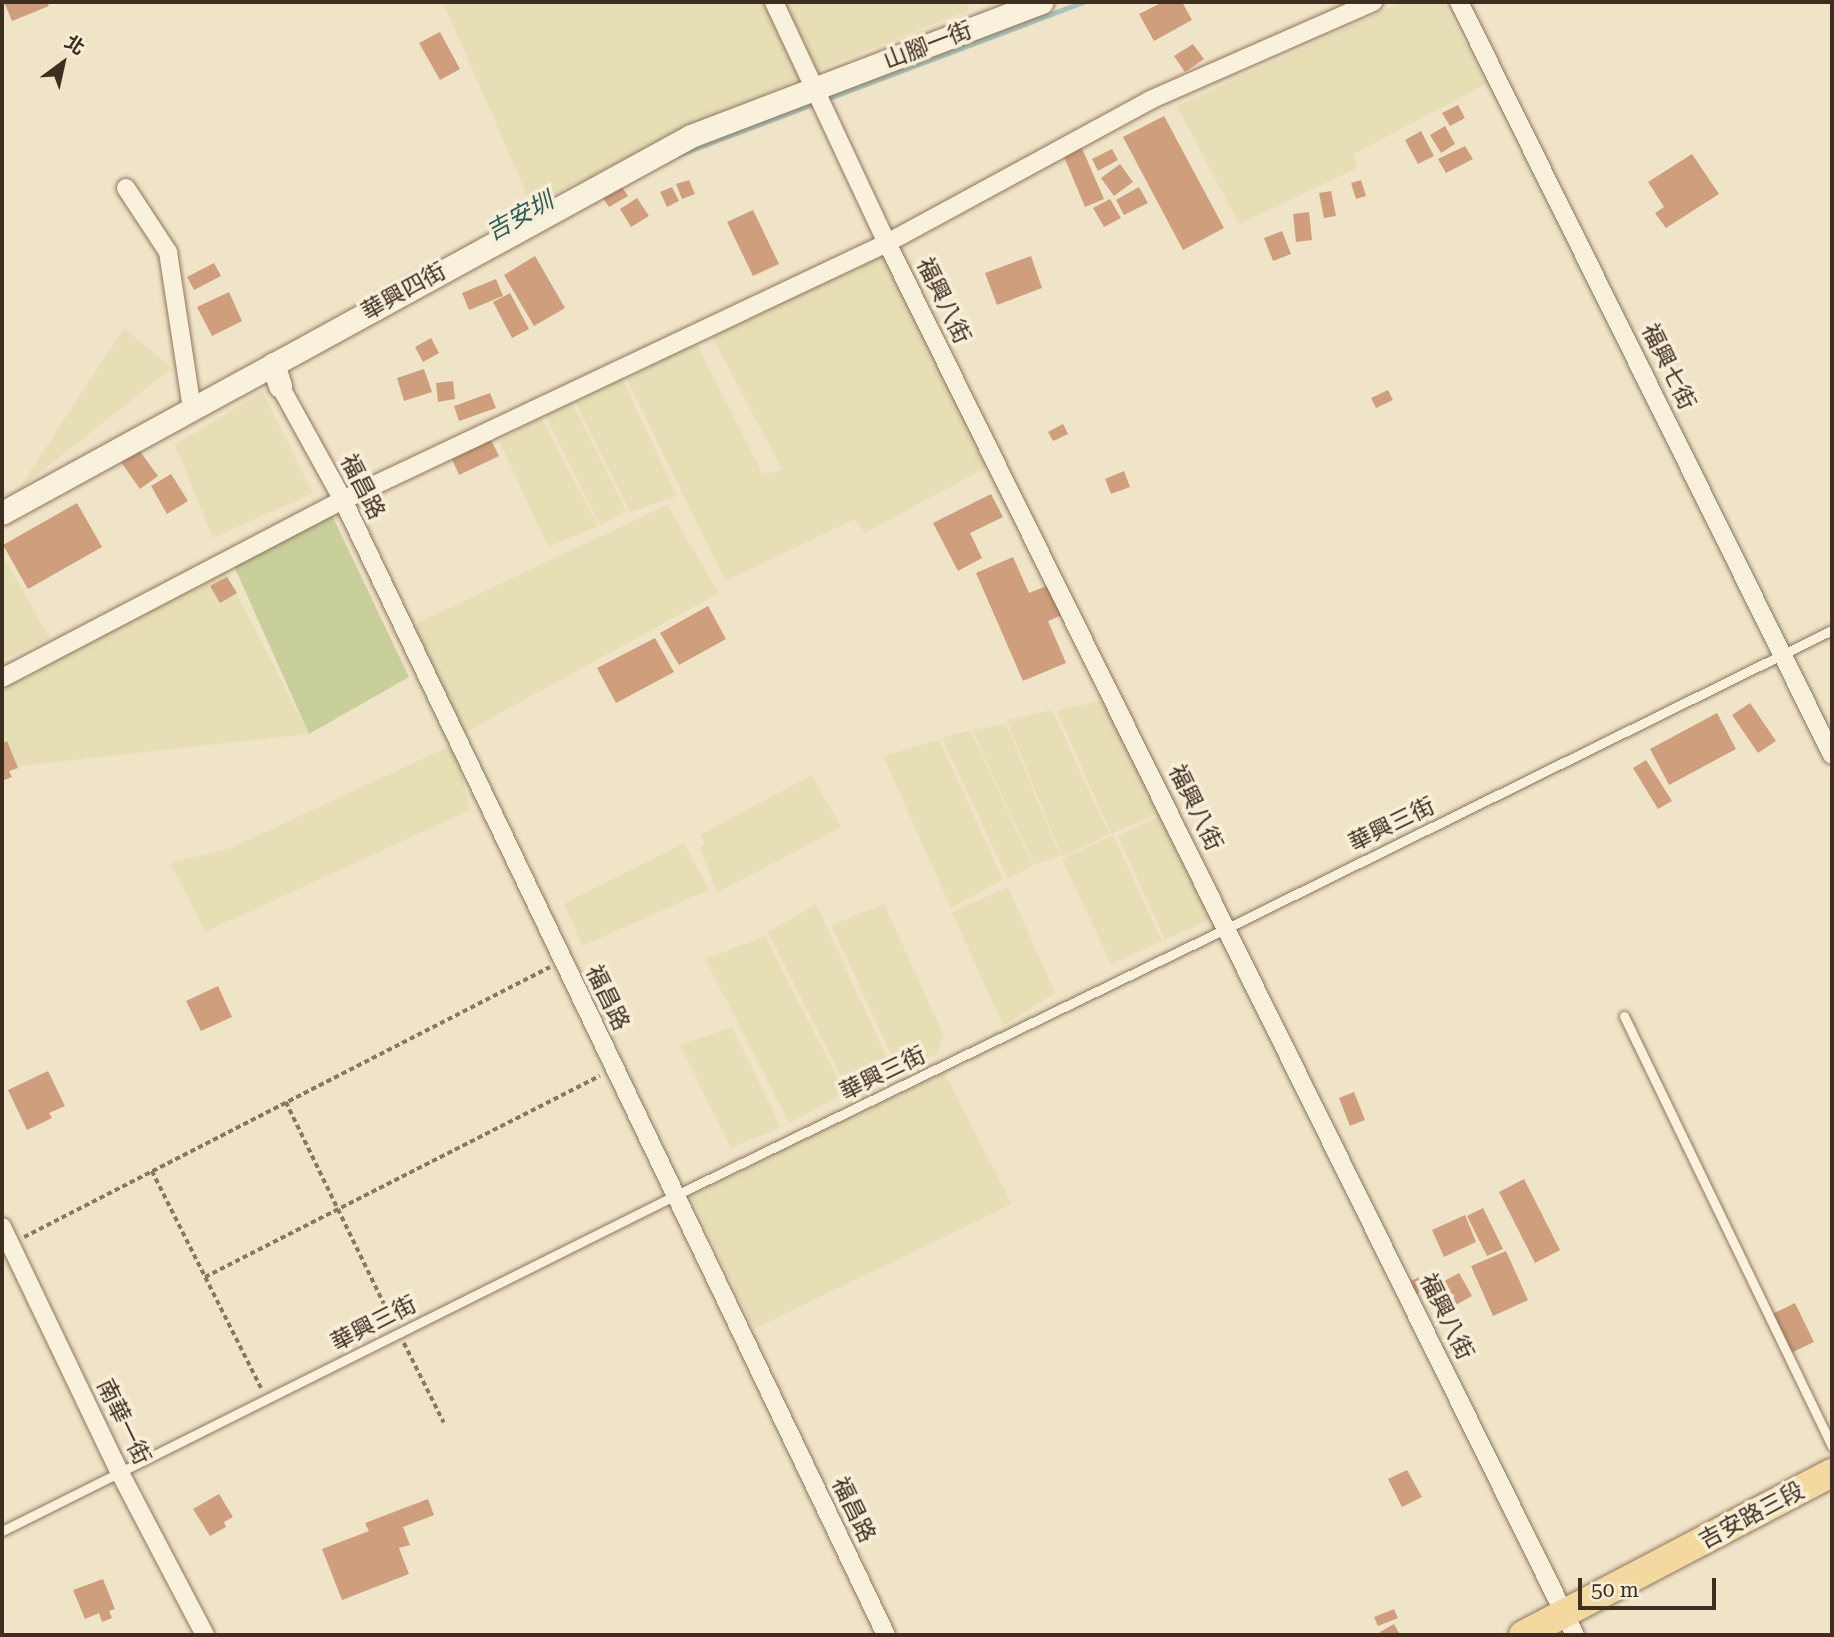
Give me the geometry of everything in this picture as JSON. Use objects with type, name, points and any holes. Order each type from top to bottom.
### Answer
[{"type":"main road","name":"吉安路三段","points":[[1569,1629],[1832,1473]]},
{"type":"main road","name":"吉安路三段","points":[[1523,1635],[1569,1629],[1832,1494]]},
{"type":"street","name":"福興八街","points":[[774,2],[887,243],[1227,928],[1569,1629]]},
{"type":"street","name":"山腳一街","points":[[819,99],[1041,2]]},
{"type":"street","points":[[2,678],[343,500],[887,243],[1150,100],[1373,2]]},
{"type":"street","name":"福興七街","points":[[1459,2],[1832,755]]},
{"type":"street","name":"華興四街","points":[[2,513],[192,408],[276,373],[691,136],[819,99]]},
{"type":"street","points":[[126,188],[168,252],[192,408]]},
{"type":"street","name":"福昌路","points":[[276,373],[343,500],[886,1635]]},
{"type":"street","name":"南華一街","points":[[2,1227],[120,1473],[205,1635]]},
{"type":"lane","name":"華興三街","points":[[2,1531],[676,1195],[1832,630]]},
{"type":"lane","points":[[1624,1016],[1832,1446]]},
{"type":"path","points":[[10,1244],[562,961]]},
{"type":"path","points":[[205,1277],[614,1069]]},
{"type":"path","points":[[286,1102],[444,1423]]},
{"type":"path","points":[[152,1171],[267,1399]]},
{"type":"shaded area","points":[[443,2],[966,2],[969,10],[823,68],[531,204]]},
{"type":"shaded area","points":[[1403,2],[1443,2],[1486,84],[1354,154],[1357,168],[1239,224],[1177,106]]},
{"type":"shaded area","points":[[883,251],[989,466],[865,533],[855,519],[725,581],[627,379],[696,342],[763,474],[782,470],[712,336]]},
{"type":"shaded area","points":[[124,328],[172,368],[18,490]]},
{"type":"shaded area","points":[[622,378],[677,496],[630,512],[575,402]]},
{"type":"shaded area","points":[[262,391],[313,493],[213,538],[175,445]]},
{"type":"shaded area","points":[[572,403],[626,511],[600,525],[545,415]]},
{"type":"shaded area","points":[[541,417],[598,526],[548,547],[499,441]]},
{"type":"shaded area","points":[[667,505],[719,593],[464,733],[413,625]]},
{"type":"shaded area","points":[[2,554],[50,638],[2,660]]},
{"type":"shaded area","points":[[221,564],[309,734],[2,768],[2,686]]},
{"type":"shaded area","points":[[1103,700],[1162,812],[1111,834],[1057,711]]},
{"type":"shaded area","points":[[1052,710],[1109,834],[1062,857],[1007,720]]},
{"type":"shaded area","points":[[1006,724],[1060,856],[1034,865],[972,730]]},
{"type":"shaded area","points":[[970,730],[1033,866],[1008,879],[942,738]]},
{"type":"shaded area","points":[[939,740],[1003,879],[951,908],[883,756]]},
{"type":"shaded area","points":[[454,744],[470,810],[205,932],[170,863],[231,848]]},
{"type":"shaded area","points":[[812,775],[841,827],[717,893],[700,848],[705,844],[700,835]]},
{"type":"shaded area","points":[[1161,815],[1214,917],[1165,940],[1118,836]]},
{"type":"shaded area","points":[[1113,835],[1162,941],[1111,964],[1062,859]]},
{"type":"shaded area","points":[[684,843],[709,890],[582,946],[564,903]]},
{"type":"shaded area","points":[[1008,887],[1055,993],[1003,1026],[952,912]]},
{"type":"shaded area","points":[[816,904],[894,1073],[849,1093],[768,932]]},
{"type":"shaded area","points":[[884,904],[943,1034],[937,1054],[898,1069],[831,925]]},
{"type":"shaded area","points":[[765,936],[845,1093],[789,1123],[705,959]]},
{"type":"shaded area","points":[[732,1027],[781,1127],[731,1148],[680,1045]]},
{"type":"shaded area","points":[[944,1072],[1012,1204],[754,1329],[690,1195]]},
{"type":"green space","points":[[332,515],[409,677],[309,734],[234,566]]},
{"type":"building","points":[[4,2],[47,2],[49,6],[12,21]]},
{"type":"building","points":[[1163,2],[1182,2],[1192,20],[1154,41],[1139,14]]},
{"type":"building","points":[[440,32],[460,69],[440,80],[419,43]]},
{"type":"building","points":[[1193,44],[1204,59],[1185,72],[1174,56]]},
{"type":"building","points":[[1458,105],[1465,118],[1450,126],[1442,113]]},
{"type":"building","points":[[1164,116],[1224,228],[1183,250],[1123,137]]},
{"type":"building","points":[[1445,126],[1455,144],[1441,153],[1430,135]]},
{"type":"building","points":[[1421,131],[1434,156],[1418,164],[1405,140]]},
{"type":"building","points":[[1080,144],[1104,199],[1085,207],[1062,152]]},
{"type":"building","points":[[1465,146],[1473,159],[1446,173],[1438,159]]},
{"type":"building","points":[[1112,149],[1118,160],[1098,171],[1092,159]]},
{"type":"building","points":[[1692,154],[1719,194],[1666,228],[1655,213],[1664,207],[1648,182]]},
{"type":"building","points":[[1120,164],[1133,182],[1114,196],[1101,178]]},
{"type":"building","points":[[689,180],[695,194],[682,199],[676,184]]},
{"type":"building","points":[[1361,180],[1366,196],[1356,199],[1351,183]]},
{"type":"building","points":[[622,187],[628,196],[609,207],[603,198]]},
{"type":"building","points":[[672,187],[679,201],[667,207],[660,192]]},
{"type":"building","points":[[1139,187],[1148,203],[1124,215],[1116,200]]},
{"type":"building","points":[[1331,191],[1336,216],[1324,218],[1319,193]]},
{"type":"building","points":[[637,198],[649,216],[631,227],[620,209]]},
{"type":"building","points":[[1110,199],[1121,218],[1104,227],[1093,208]]},
{"type":"building","points":[[753,210],[779,264],[753,276],[727,222]]},
{"type":"building","points":[[1309,212],[1312,240],[1296,242],[1293,214]]},
{"type":"building","points":[[1282,231],[1291,254],[1273,261],[1264,238]]},
{"type":"building","points":[[535,256],[565,308],[534,326],[504,275]]},
{"type":"building","points":[[1031,256],[1042,288],[997,305],[985,273]]},
{"type":"building","points":[[214,263],[221,276],[194,290],[187,277]]},
{"type":"building","points":[[496,279],[503,296],[469,310],[462,293]]},
{"type":"building","points":[[229,292],[242,321],[212,336],[197,307]]},
{"type":"building","points":[[510,293],[529,329],[512,338],[493,302]]},
{"type":"building","points":[[431,338],[439,353],[423,362],[415,347]]},
{"type":"building","points":[[424,369],[432,392],[404,401],[397,378]]},
{"type":"building","points":[[453,381],[455,399],[438,402],[436,383]]},
{"type":"building","points":[[1388,390],[1393,400],[1376,408],[1371,398]]},
{"type":"building","points":[[490,393],[496,408],[459,421],[454,406]]},
{"type":"building","points":[[1063,424],[1068,434],[1053,441],[1048,432]]},
{"type":"building","points":[[491,440],[499,456],[459,475],[452,459]]},
{"type":"building","points":[[139,450],[158,476],[140,489],[121,462]]},
{"type":"building","points":[[1124,471],[1130,487],[1111,494],[1105,479]]},
{"type":"building","points":[[171,474],[188,501],[167,514],[151,486]]},
{"type":"building","points":[[991,494],[1003,517],[970,533],[982,558],[958,571],[933,523]]},
{"type":"building","points":[[77,503],[102,547],[28,589],[3,545]]},
{"type":"building","points":[[1013,557],[1029,593],[1049,585],[1062,615],[1048,621],[1066,663],[1023,681],[976,573]]},
{"type":"building","points":[[227,577],[237,593],[220,603],[210,586]]},
{"type":"building","points":[[708,606],[726,639],[679,665],[660,633]]},
{"type":"building","points":[[655,638],[674,672],[616,703],[597,668]]},
{"type":"building","points":[[1750,703],[1776,741],[1758,753],[1732,715]]},
{"type":"building","points":[[1717,713],[1736,749],[1669,785],[1650,749]]},
{"type":"building","points":[[7,741],[18,768],[9,771],[12,777],[2,781],[2,743]]},
{"type":"building","points":[[1646,760],[1672,801],[1658,809],[1633,768]]},
{"type":"building","points":[[218,986],[232,1017],[201,1031],[186,1001]]},
{"type":"building","points":[[48,1071],[65,1106],[49,1113],[52,1118],[27,1130],[8,1090]]},
{"type":"building","points":[[1354,1092],[1365,1120],[1350,1126],[1339,1098]]},
{"type":"building","points":[[1524,1179],[1560,1250],[1535,1263],[1499,1192]]},
{"type":"building","points":[[1483,1208],[1503,1249],[1487,1256],[1467,1216]]},
{"type":"building","points":[[1465,1215],[1476,1242],[1444,1257],[1432,1230]]},
{"type":"building","points":[[1506,1251],[1528,1300],[1493,1316],[1471,1266]]},
{"type":"building","points":[[1459,1273],[1472,1296],[1438,1315],[1424,1292]]},
{"type":"building","points":[[1419,1277],[1425,1289],[1414,1295],[1409,1282]]},
{"type":"building","points":[[1795,1303],[1814,1342],[1791,1353],[1772,1314]]},
{"type":"building","points":[[1407,1470],[1422,1497],[1402,1507],[1388,1479]]},
{"type":"building","points":[[219,1494],[233,1517],[224,1522],[226,1527],[210,1536],[193,1509]]},
{"type":"building","points":[[428,1499],[434,1515],[403,1527],[410,1545],[399,1548],[409,1574],[342,1600],[322,1549],[369,1531],[365,1523]]},
{"type":"building","points":[[103,1579],[115,1609],[109,1611],[112,1618],[102,1622],[99,1613],[85,1619],[73,1590]]},
{"type":"building","points":[[1394,1609],[1398,1618],[1378,1626],[1374,1617]]},
{"type":"building","points":[[1394,1624],[1400,1635],[1382,1635],[1380,1632]]},
{"type":"waterway","name":"吉安圳","points":[[678,155],[1083,2]]}]
